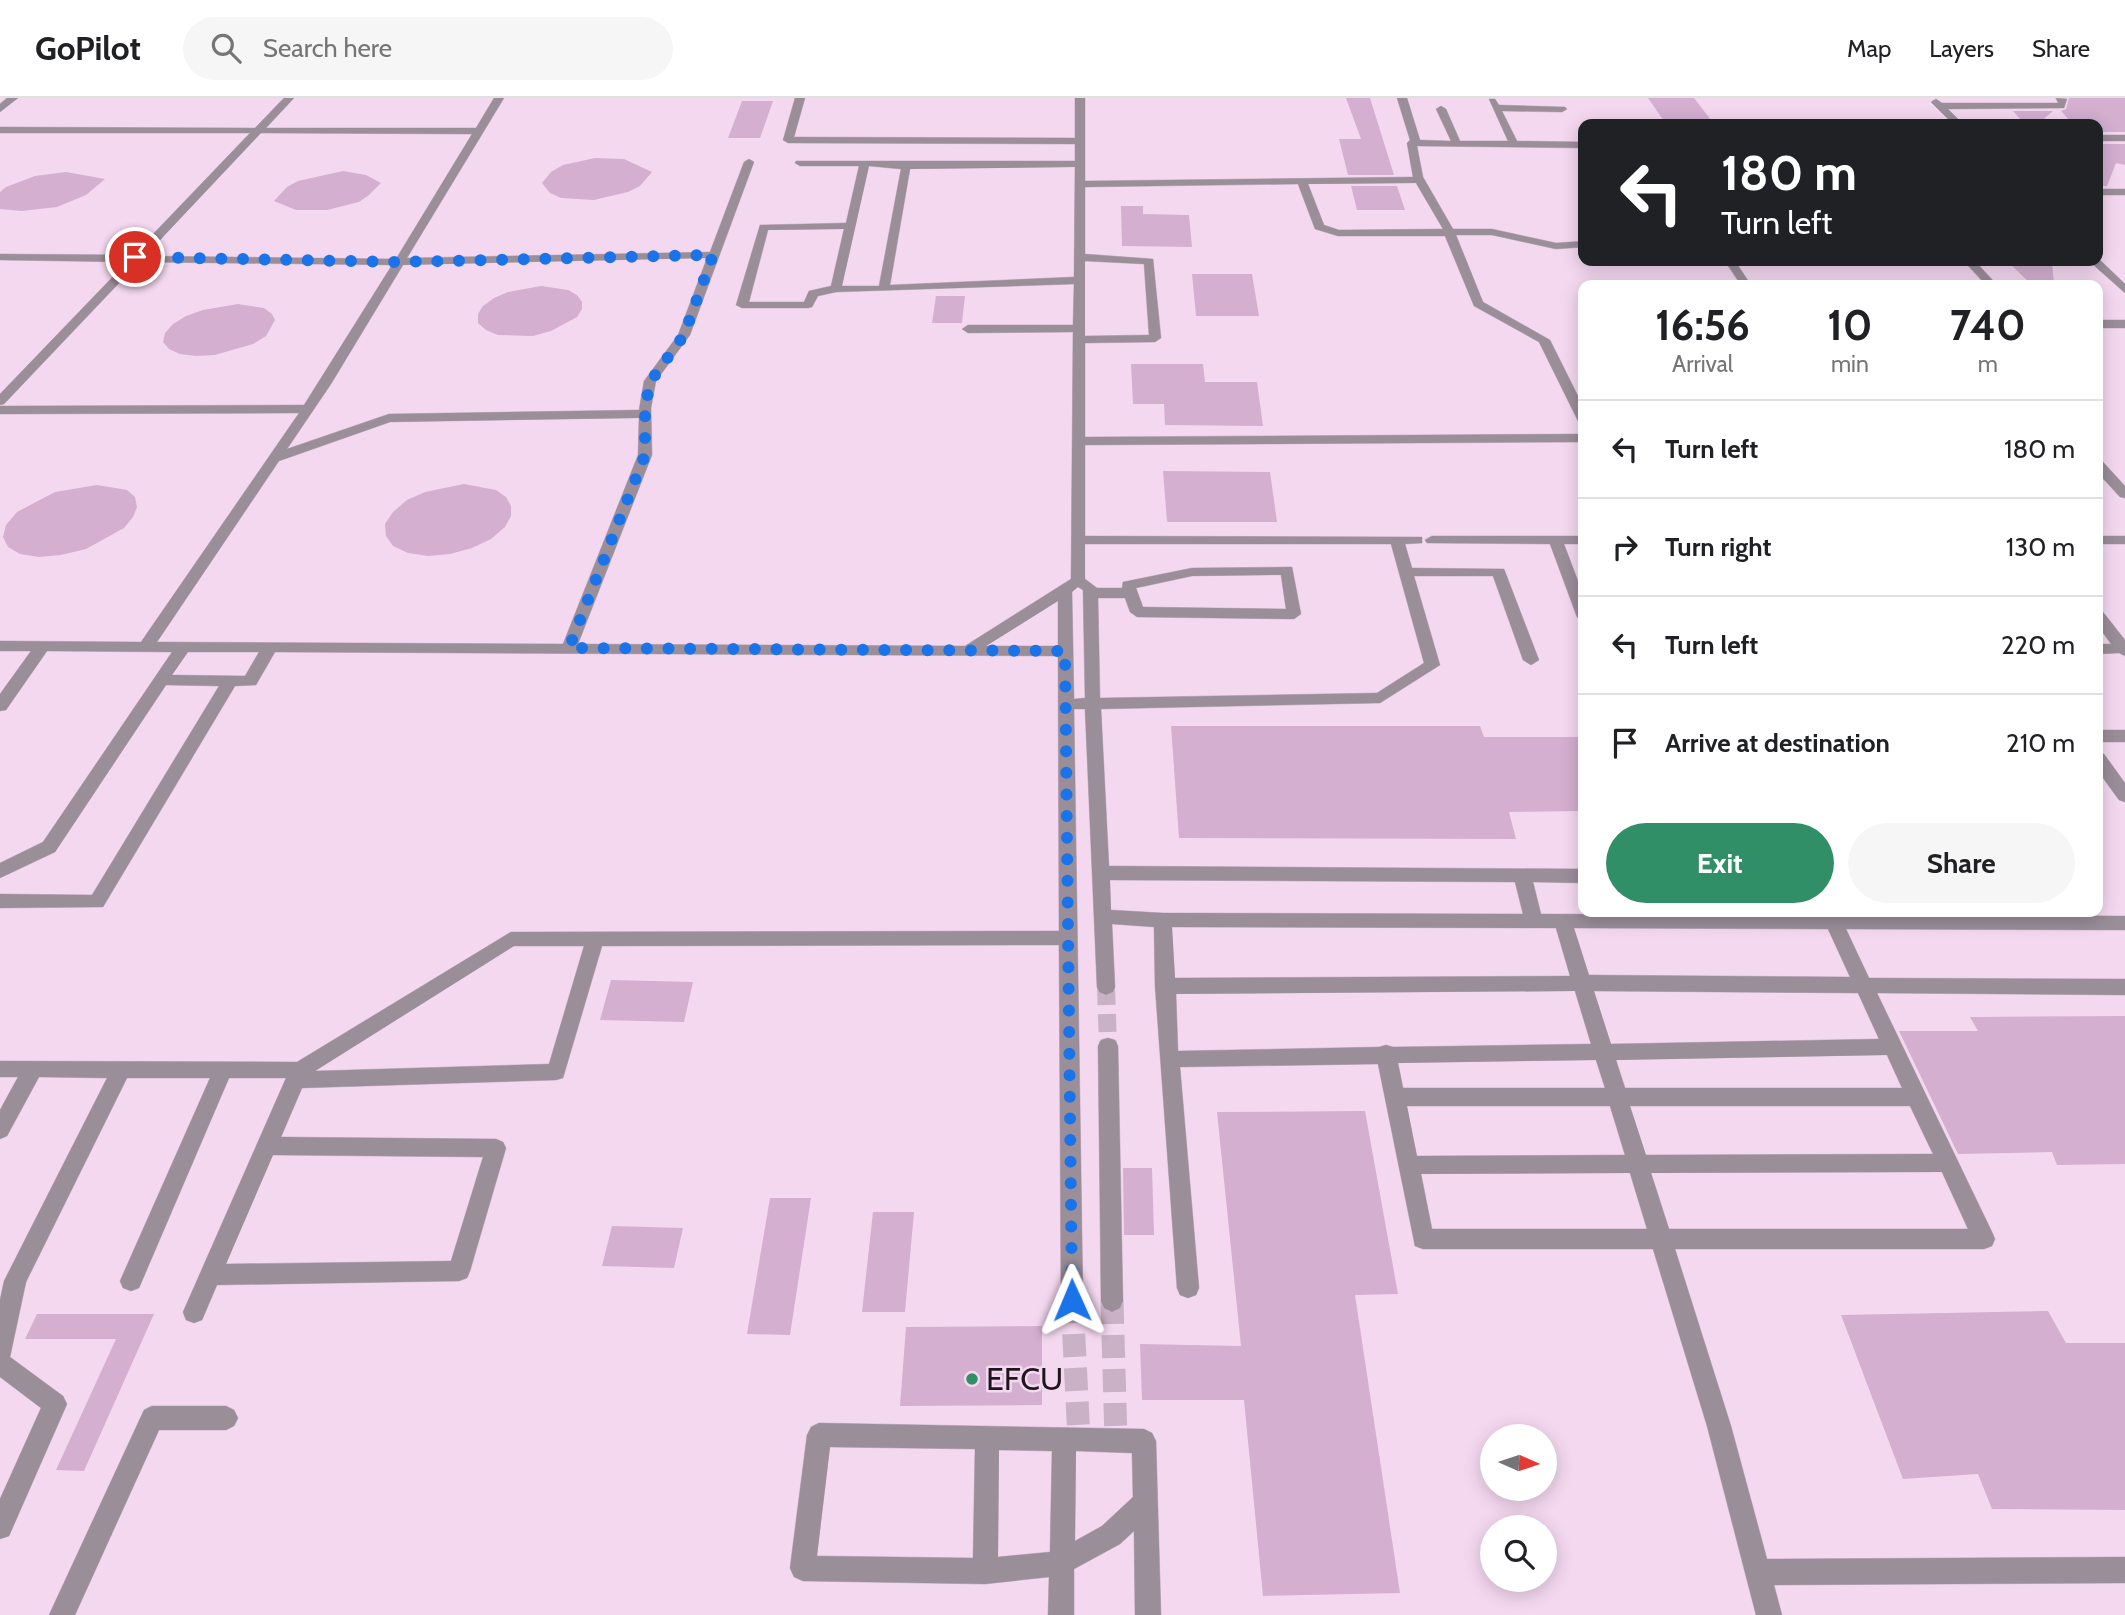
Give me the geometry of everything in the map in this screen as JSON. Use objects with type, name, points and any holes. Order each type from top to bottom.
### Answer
[{"type":"lane","points":[[0,109],[13,98]]},
{"type":"lane","points":[[0,401],[289,98]]},
{"type":"lane","points":[[146,646],[308,409],[499,98]]},
{"type":"lane","points":[[800,98],[788,140],[1081,141]]},
{"type":"lane","points":[[1080,98],[1078,588],[1092,704],[1106,987]]},
{"type":"lane","points":[[1402,98],[1416,143]]},
{"type":"lane","points":[[1490,98],[1514,144]]},
{"type":"lane","points":[[1936,102],[2061,106],[2064,101],[2061,98]]},
{"type":"lane","points":[[1936,102],[1953,119]]},
{"type":"lane","points":[[1496,108],[1562,108]]},
{"type":"lane","points":[[1441,109],[1457,144]]},
{"type":"lane","points":[[0,130],[480,131]]},
{"type":"lane","points":[[2103,138],[2125,138]]},
{"type":"lane","points":[[1578,145],[1412,143],[1420,180],[1449,231],[1478,304],[1544,340],[1578,409]]},
{"type":"lane","points":[[569,648],[645,455],[645,414],[650,382],[684,335],[749,162]]},
{"type":"lane","points":[[800,163],[906,166],[1081,164]]},
{"type":"lane","points":[[836,289],[865,163]]},
{"type":"lane","points":[[884,289],[906,166]]},
{"type":"lane","points":[[1080,184],[1420,180]]},
{"type":"lane","points":[[1302,181],[1319,227],[1338,233],[1492,232],[1556,246],[1578,244]]},
{"type":"lane","points":[[2103,192],[2125,192]]},
{"type":"lane","points":[[850,226],[764,227],[742,305],[808,304],[813,293],[836,289],[1080,281]]},
{"type":"lane","points":[[0,257],[398,262],[713,255]]},
{"type":"lane","points":[[968,329],[1155,338],[1149,261],[1080,257]]},
{"type":"lane","points":[[1974,266],[1987,280]]},
{"type":"lane","points":[[2100,266],[2125,290]]},
{"type":"lane","points":[[2103,324],[2125,324]]},
{"type":"lane","points":[[0,410],[308,409]]},
{"type":"lane","points":[[274,458],[389,418],[645,414]]},
{"type":"lane","points":[[1079,441],[1578,439]]},
{"type":"lane","points":[[2103,470],[2125,494]]},
{"type":"lane","points":[[1078,540],[1578,540]]},
{"type":"lane","points":[[1066,704],[1380,698],[1432,665],[1398,540]]},
{"type":"lane","points":[[1555,540],[1577,579]]},
{"type":"lane","points":[[2103,540],[2125,540]]},
{"type":"lane","points":[[1287,570],[1294,614],[1136,612],[1130,593],[1128,585],[1192,572],[1287,570]]},
{"type":"lane","points":[[1406,572],[1499,572],[1531,660]]},
{"type":"lane","points":[[967,651],[1078,588],[1130,593]]},
{"type":"lane","points":[[1072,1300],[1065,651],[1078,588]]},
{"type":"lane","points":[[2103,621],[2124,650]]},
{"type":"lane","points":[[0,646],[1065,651]]},
{"type":"lane","points":[[0,706],[43,646]]},
{"type":"lane","points":[[0,871],[49,847],[184,646]]},
{"type":"lane","points":[[161,680],[250,681],[270,647]]},
{"type":"lane","points":[[2103,649],[2124,650]]},
{"type":"lane","points":[[0,901],[97,902],[230,681]]},
{"type":"lane","points":[[2103,736],[2125,736]]},
{"type":"lane","points":[[2103,765],[2125,796]]},
{"type":"lane","points":[[1100,873],[1578,876]]},
{"type":"lane","points":[[1522,876],[1534,920]]},
{"type":"lane","points":[[1103,917],[1163,920],[2125,923]]},
{"type":"lane","points":[[1163,920],[1164,986],[1188,1288]]},
{"type":"lane","points":[[1563,921],[1719,1426],[1769,1615]]},
{"type":"lane","points":[[1386,1053],[1423,1238],[1984,1240],[1833,923]]},
{"type":"lane","points":[[194,1312],[298,1075],[511,939],[1066,937]]},
{"type":"lane","points":[[0,1069],[223,1070],[298,1075],[556,1072],[595,939]]},
{"type":"lane","points":[[1164,986],[1582,983],[2125,987]]},
{"type":"lane","points":[[1108,1046],[1112,1301]]},
{"type":"lane","points":[[1169,1059],[1386,1053],[1893,1047]]},
{"type":"lane","points":[[0,1130],[33,1069]]},
{"type":"lane","points":[[0,1354],[15,1281],[121,1070]]},
{"type":"lane","points":[[131,1280],[223,1070]]},
{"type":"lane","points":[[1396,1097],[1917,1097]]},
{"type":"lane","points":[[210,1275],[459,1271],[496,1148],[267,1146]]},
{"type":"lane","points":[[1409,1165],[1948,1163]]},
{"type":"lane","points":[[0,1363],[55,1404],[0,1527]]},
{"type":"lane","points":[[62,1615],[152,1418],[226,1418]]},
{"type":"lane","points":[[1145,1503],[1111,1535],[1061,1563],[985,1571],[803,1568],[819,1435],[1144,1441],[1148,1615]]},
{"type":"lane","points":[[985,1571],[986,1438]]},
{"type":"lane","points":[[1061,1615],[1064,1439]]},
{"type":"lane","points":[[1757,1572],[2125,1570]]},
{"type":"building","points":[[1346,98],[1370,98],[1394,175],[1348,175],[1339,139],[1361,139]]},
{"type":"building","points":[[1648,98],[1694,98],[1710,119],[1663,119]]},
{"type":"building","points":[[2069,98],[2125,98],[2125,132],[2103,132],[2103,119],[2068,119],[2061,111],[2066,109]]},
{"type":"building","points":[[742,101],[773,101],[760,138],[728,138]]},
{"type":"building","points":[[2013,111],[2053,111],[2044,119],[2020,119]]},
{"type":"building","points":[[2103,144],[2125,144],[2125,165],[2116,163],[2107,186],[2103,186]]},
{"type":"building","points":[[595,158],[624,159],[652,172],[640,186],[628,192],[594,200],[561,198],[550,193],[542,183],[551,172],[563,165]]},
{"type":"building","points":[[343,171],[366,175],[381,183],[359,202],[327,210],[296,210],[274,201],[287,187],[298,181]]},
{"type":"building","points":[[66,172],[105,179],[86,195],[57,207],[22,211],[0,209],[0,192],[6,187],[35,176]]},
{"type":"building","points":[[1351,186],[1397,186],[1405,210],[1357,210]]},
{"type":"building","points":[[1121,206],[1143,206],[1143,214],[1189,215],[1192,247],[1122,246]]},
{"type":"building","points":[[2012,266],[2052,266],[2054,280],[2027,280]]},
{"type":"building","points":[[1192,274],[1252,274],[1259,316],[1196,316]]},
{"type":"building","points":[[541,286],[568,290],[577,295],[582,302],[582,309],[577,317],[551,331],[533,336],[498,335],[478,323],[478,314],[483,306],[494,298],[508,292]]},
{"type":"building","points":[[936,296],[965,296],[962,323],[932,323]]},
{"type":"building","points":[[238,304],[264,308],[272,314],[275,320],[266,336],[253,344],[215,355],[180,354],[169,349],[163,342],[165,333],[186,316]]},
{"type":"building","points":[[1131,364],[1203,364],[1205,382],[1257,382],[1263,426],[1165,425],[1164,404],[1133,404]]},
{"type":"building","points":[[1163,471],[1270,472],[1277,522],[1167,522]]},
{"type":"building","points":[[464,484],[496,490],[506,497],[511,506],[511,516],[505,527],[491,539],[450,554],[428,556],[408,553],[393,546],[386,536],[385,524],[393,512],[407,500],[425,492]]},
{"type":"building","points":[[97,485],[127,490],[135,497],[137,507],[124,528],[86,549],[61,555],[39,557],[20,554],[8,547],[3,537],[6,525],[17,512],[55,492]]},
{"type":"building","points":[[1171,726],[1480,726],[1484,737],[1578,737],[1578,811],[1509,812],[1516,839],[1179,838]]},
{"type":"building","points":[[611,980],[693,982],[684,1022],[600,1020]]},
{"type":"building","points":[[2125,1016],[2125,1164],[2057,1165],[2052,1152],[1958,1154],[1899,1031],[1978,1031],[1970,1017]]},
{"type":"building","points":[[1365,1111],[1398,1294],[1355,1295],[1400,1593],[1263,1596],[1244,1400],[1142,1400],[1140,1344],[1241,1346],[1217,1112]]},
{"type":"building","points":[[1123,1168],[1152,1168],[1154,1235],[1124,1235]]},
{"type":"building","points":[[770,1198],[811,1198],[790,1335],[747,1334]]},
{"type":"building","points":[[873,1212],[914,1212],[905,1312],[862,1312]]},
{"type":"building","points":[[612,1226],[683,1228],[674,1268],[602,1266]]},
{"type":"building","points":[[2048,1311],[2066,1343],[2125,1343],[2125,1510],[1992,1509],[1978,1474],[1903,1479],[1841,1315]]},
{"type":"building","points":[[37,1314],[154,1314],[84,1471],[56,1470],[116,1339],[25,1339]]},
{"type":"building","name":"EFCU","points":[[1042,1326],[1042,1405],[900,1406],[906,1327]]},
{"type":"tunnel","points":[[1106,987],[1108,1046]]},
{"type":"tunnel","points":[[1072,1300],[1079,1439]]},
{"type":"tunnel","points":[[1112,1301],[1116,1440]]},
{"type":"place","name":"EFCU","points":[[972,1379]]},
{"type":"route","points":[[135,257],[398,262],[713,255],[684,335],[650,382],[645,408],[645,455],[569,648],[1065,651],[1072,1300]]}]
